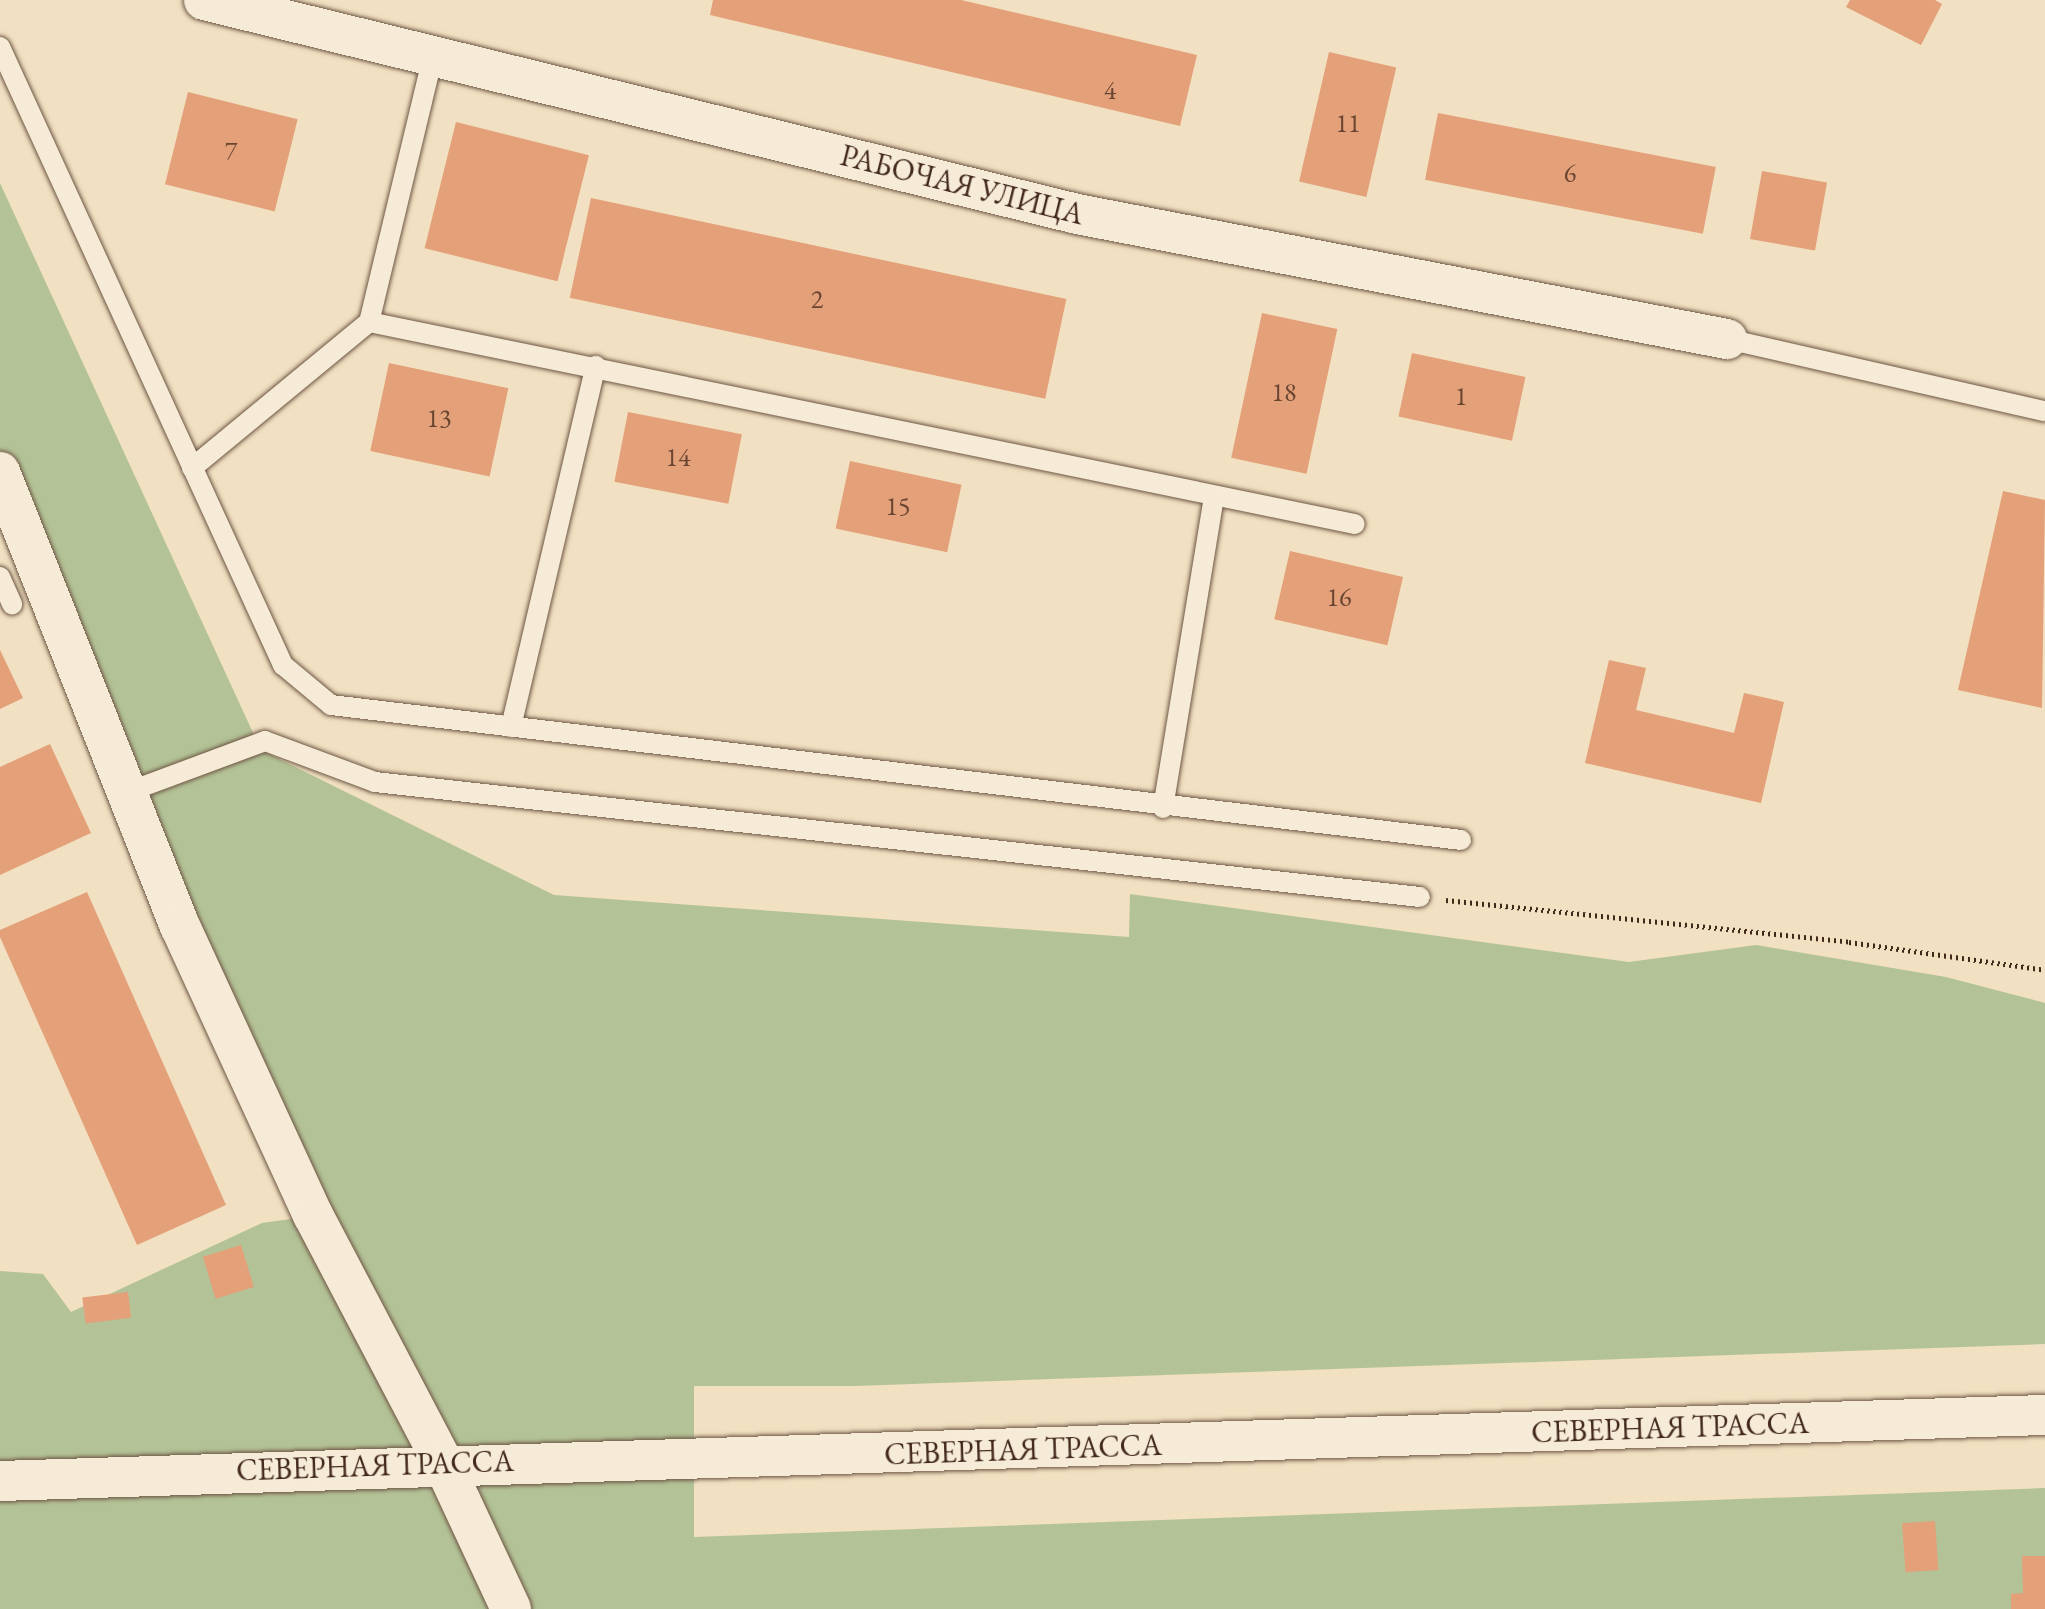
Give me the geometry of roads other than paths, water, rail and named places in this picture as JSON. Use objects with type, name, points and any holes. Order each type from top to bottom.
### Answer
[{"type":"street","name":"РАБОЧАЯ УЛИЦА","points":[[204,0],[1077,214],[1727,339]]},
{"type":"street","points":[[0,472],[180,926],[313,1215],[443,1463],[511,1609]]},
{"type":"street","name":"СЕВЕРНАЯ ТРАССА","points":[[0,1481],[443,1463],[1026,1451],[2045,1415]]},
{"type":"lane","points":[[0,47],[283,665],[331,705],[1163,808],[1461,840]]},
{"type":"lane","points":[[192,468],[369,322],[433,56]]},
{"type":"lane","points":[[369,322],[596,366],[1355,524]]},
{"type":"lane","points":[[1727,339],[2045,411]]},
{"type":"lane","points":[[511,727],[596,366]]},
{"type":"lane","points":[[1163,808],[1214,497]]},
{"type":"lane","points":[[0,577],[12,604]]},
{"type":"lane","points":[[128,792],[265,741],[375,782],[1420,897]]}]
